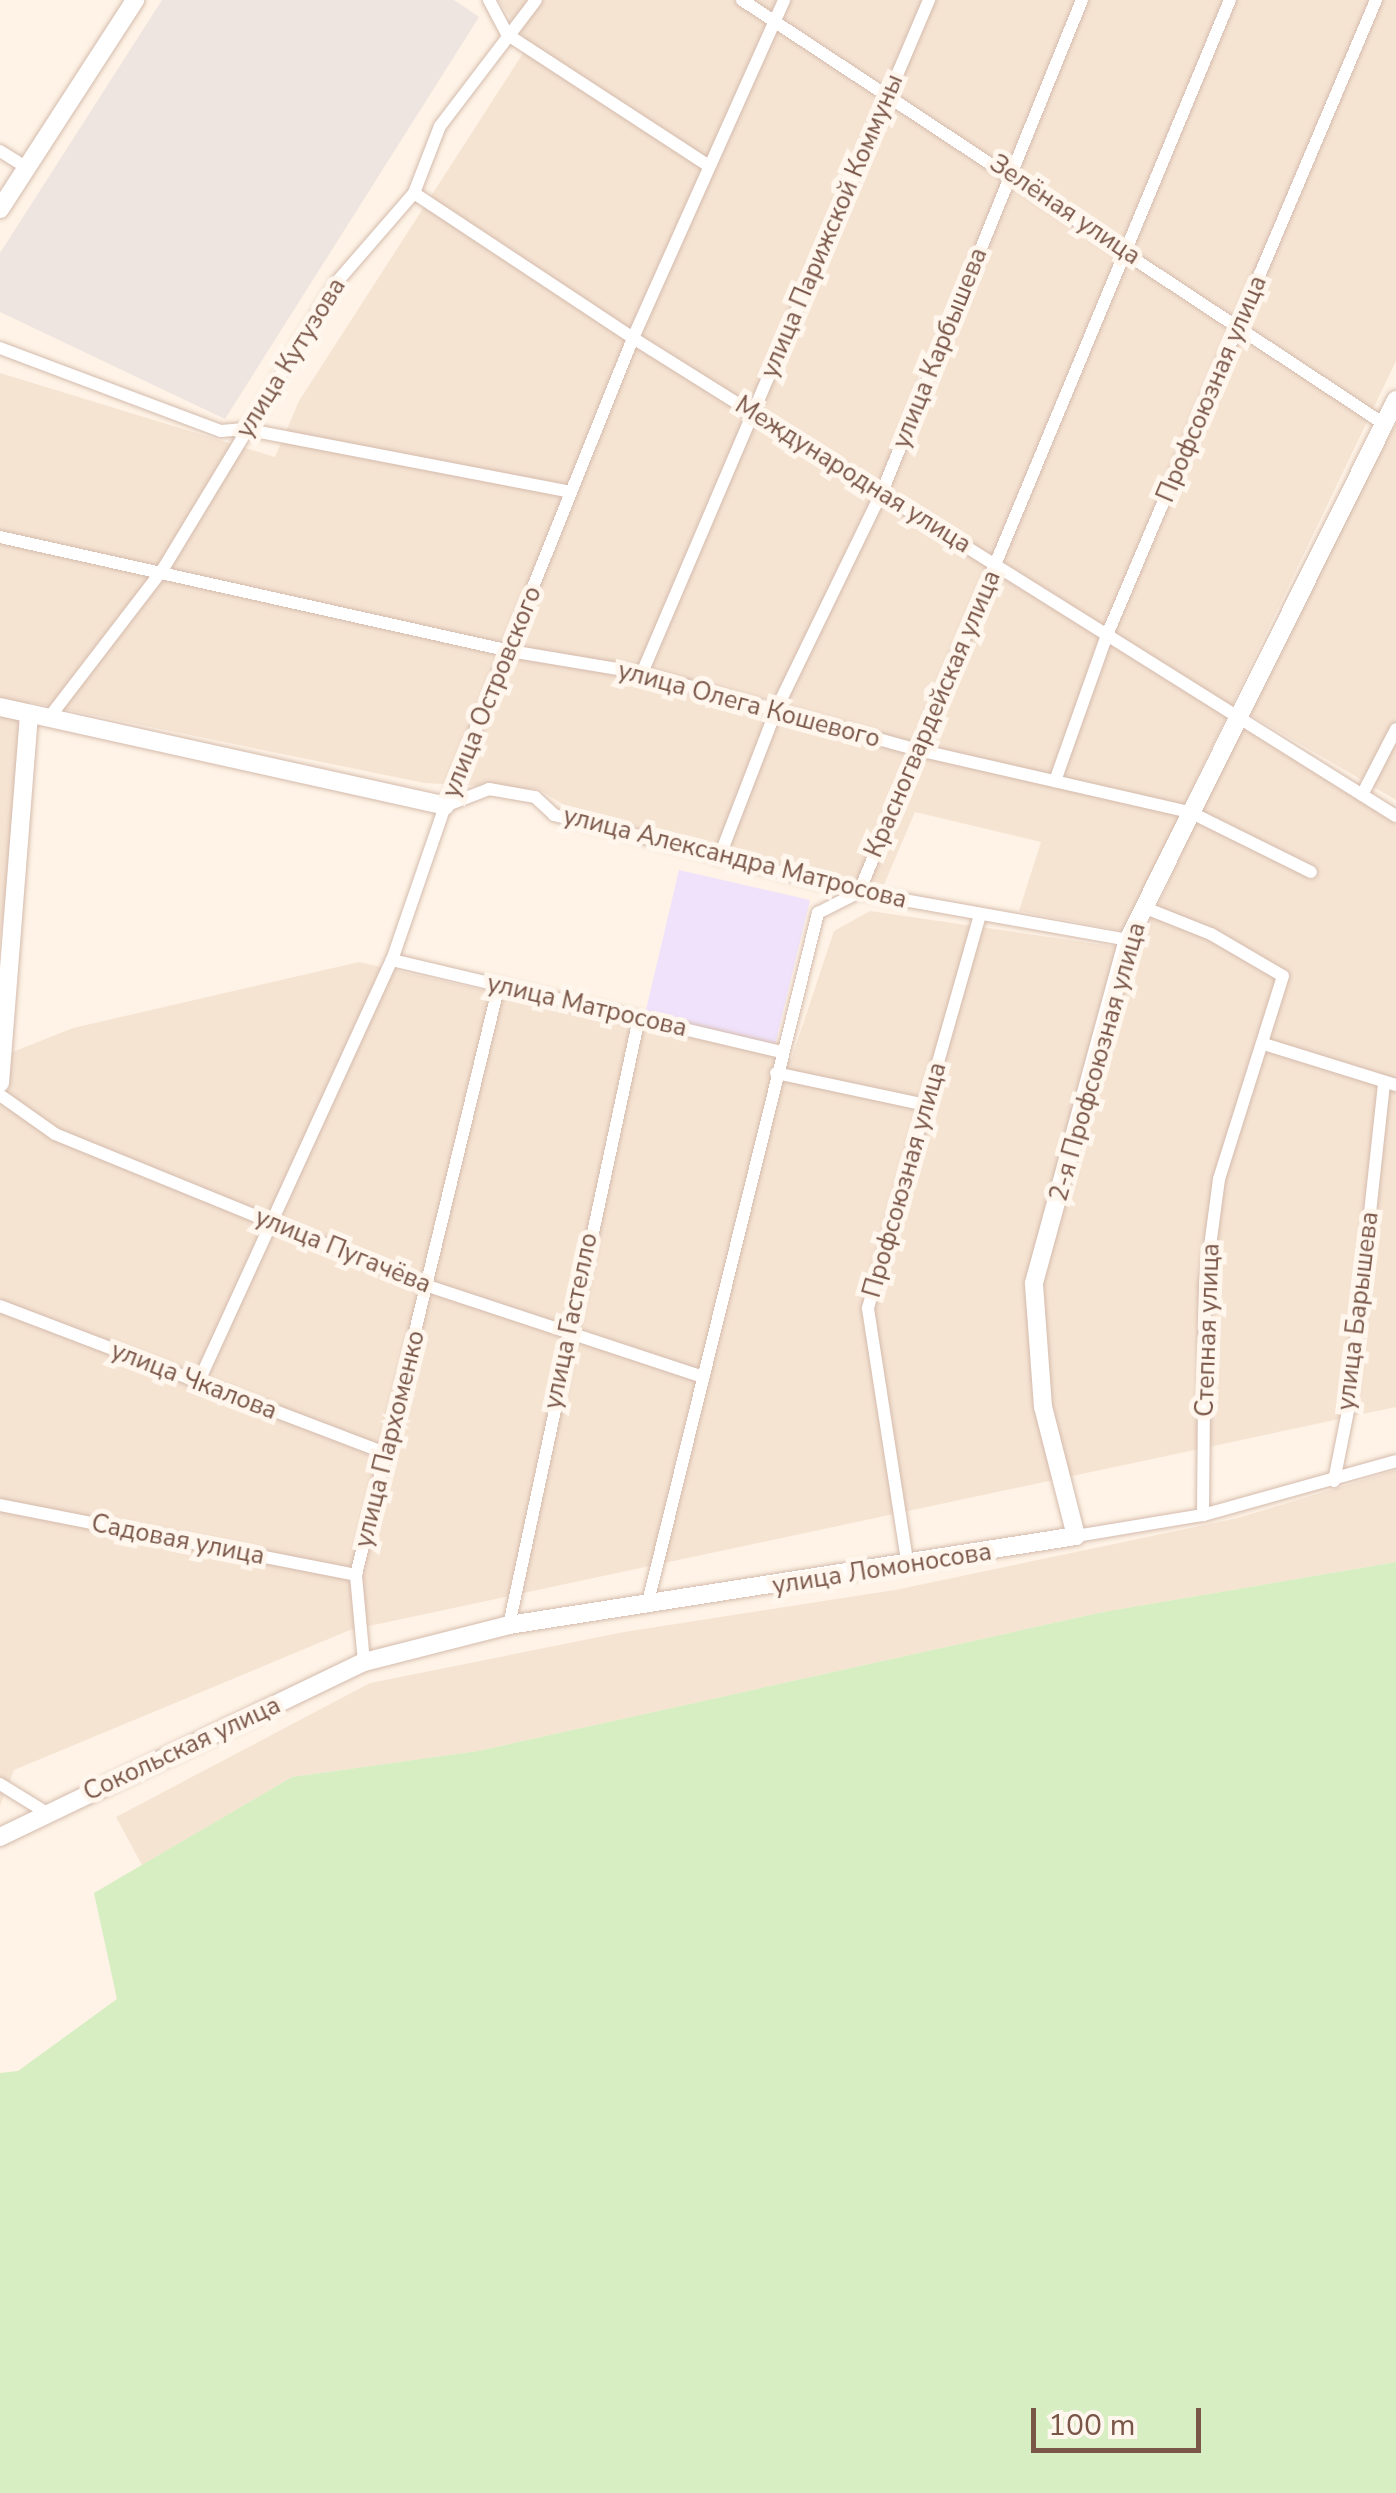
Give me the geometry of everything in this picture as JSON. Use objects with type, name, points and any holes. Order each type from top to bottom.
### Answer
[{"type":"street","points":[[0,209],[135,0]]},
{"type":"street","points":[[490,0],[508,34],[706,164]]},
{"type":"street","name":"улица Кутузова","points":[[39,716],[163,569],[244,429],[336,283],[414,193],[440,126],[536,0]]},
{"type":"street","name":"Зелёная улица","points":[[742,0],[1010,172],[1384,424]]},
{"type":"street","name":"улица Островского","points":[[198,1383],[392,960],[445,806],[510,652],[570,492],[706,164],[784,0]]},
{"type":"street","name":"улица Парижской Коммуны","points":[[642,673],[929,0]]},
{"type":"street","name":"улица Карбышева","points":[[720,858],[776,710],[882,492],[1082,0]]},
{"type":"street","name":"Красногвардейская улица","points":[[859,892],[914,750],[996,564],[1230,0]]},
{"type":"street","name":"Профсоюзная улица","points":[[1055,781],[1107,635],[1376,0]]},
{"type":"street","points":[[0,151],[27,168]]},
{"type":"street","name":"Международная улица","points":[[414,193],[633,338],[1396,816]]},
{"type":"street","points":[[0,348],[222,431],[244,429],[570,492]]},
{"type":"street","name":"2-я Профсоюзная улица","points":[[1076,1536],[1043,1407],[1034,1283],[1128,940],[1396,400]]},
{"type":"street","name":"улица Олега Кошевого","points":[[0,538],[163,569],[510,652],[642,673],[914,750],[1190,812],[1311,872]]},
{"type":"street","points":[[0,707],[445,806]]},
{"type":"street","points":[[0,1084],[39,716]]},
{"type":"street","points":[[1362,795],[1396,729]]},
{"type":"street","name":"улица Александра Матросова","points":[[445,806],[489,789],[520,794],[535,797],[554,815],[859,892],[1128,940]]},
{"type":"street","points":[[646,1606],[818,913],[859,892]]},
{"type":"street","name":"Степная улица","points":[[1143,907],[1211,934],[1283,976],[1219,1179],[1210,1249],[1203,1515]]},
{"type":"street","name":"Профсоюзная улица","points":[[908,1567],[868,1308],[980,916]]},
{"type":"street","name":"улица Матросова","points":[[392,960],[781,1052]]},
{"type":"street","name":"улица Пархоменко","points":[[364,1662],[356,1575],[499,985]]},
{"type":"street","name":"улица Гастелло","points":[[509,1625],[566,1336],[639,1018]]},
{"type":"street","points":[[1264,1044],[1390,1084]]},
{"type":"street","points":[[776,1072],[926,1105]]},
{"type":"street","name":"улица Барышева","points":[[1334,1481],[1349,1406],[1390,1084]]},
{"type":"street","name":"улица Пугачёва","points":[[0,1095],[54,1134],[428,1286],[566,1336],[700,1376]]},
{"type":"street","name":"улица Чкалова","points":[[0,1306],[388,1454]]},
{"type":"street","name":"улица Ломоносова","points":[[364,1662],[509,1625],[908,1567],[1203,1515],[1396,1461]]},
{"type":"street","name":"Садовая улица","points":[[0,1505],[356,1575]]},
{"type":"street","name":"Сокольская улица","points":[[0,1837],[364,1662]]},
{"type":"street","points":[[0,1784],[47,1813]]},
{"type":"shaded area","points":[[162,0],[454,0],[479,17],[225,419],[0,312],[0,253]]},
{"type":"shaded area","points":[[498,0],[1396,0],[1396,361],[1124,931],[1019,911],[1041,842],[915,812],[880,894],[595,824],[538,789],[424,783],[29,702],[0,941],[0,373],[275,457],[299,401],[529,44]]},
{"type":"shaded area","points":[[1396,423],[1396,800],[1247,713]]},
{"type":"shaded area","points":[[1239,725],[1396,824],[1396,1407],[350,1630],[14,1770],[0,1806],[0,1057],[73,1028],[359,962],[791,1060],[834,931],[870,911],[1138,950]]},
{"type":"shaded area","points":[[679,870],[810,900],[775,1045],[645,1014]]},
{"type":"shaded area","points":[[1396,1470],[1396,1562],[1103,1612],[478,1751],[292,1777],[142,1865],[116,1817],[370,1683],[624,1632],[895,1590],[1238,1518]]},
{"type":"green space","points":[[1396,1562],[1396,2493],[0,2493],[0,2073],[18,2071],[117,1999],[94,1893],[292,1777],[478,1751],[1103,1612]]}]
